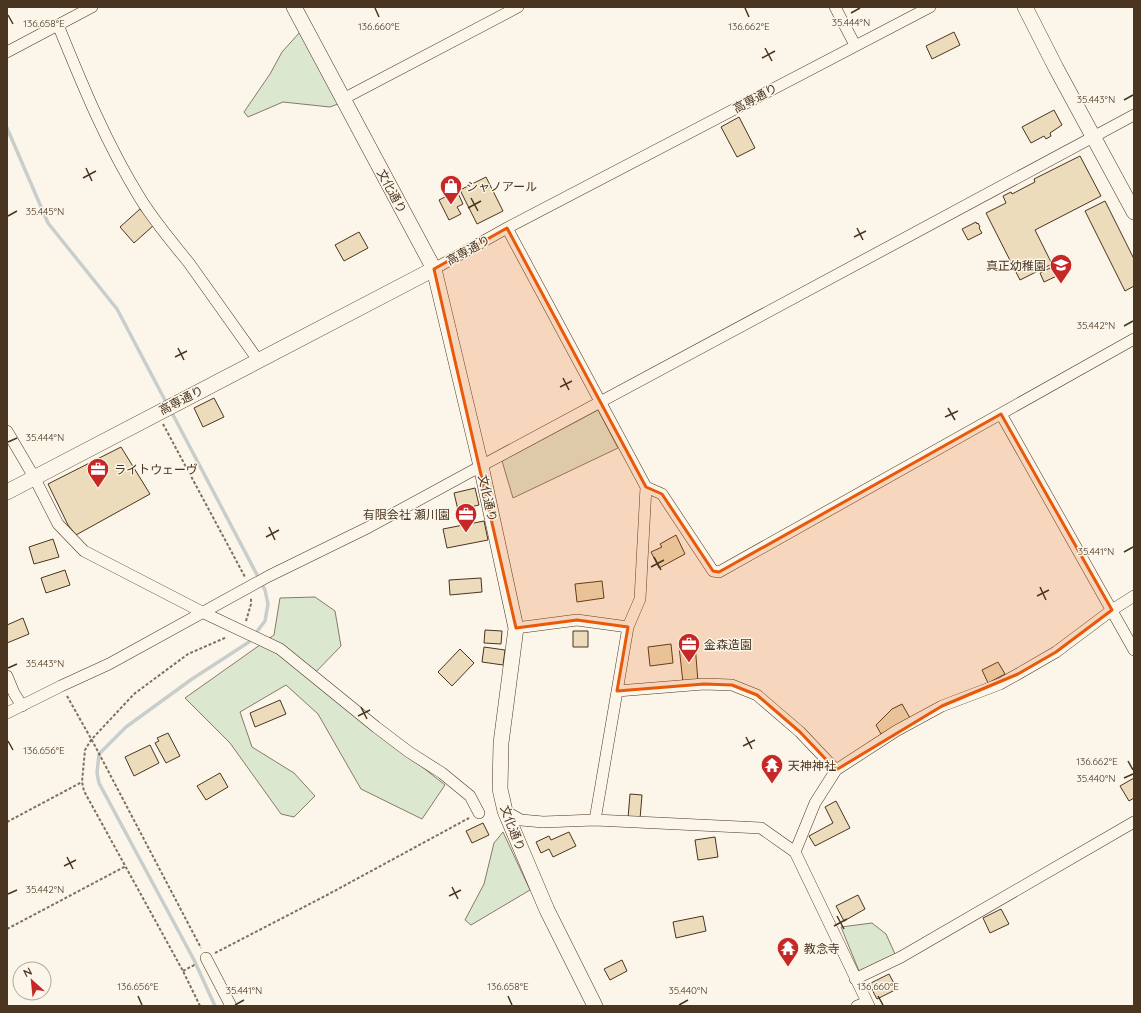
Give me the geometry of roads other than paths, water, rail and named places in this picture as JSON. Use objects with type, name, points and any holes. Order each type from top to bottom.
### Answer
[{"type":"street","points":[[7,52],[92,7]]},
{"type":"street","name":"文化通り","points":[[294,7],[434,269],[481,466],[516,628],[501,743],[500,789],[505,811],[547,910],[595,1006]]},
{"type":"street","points":[[342,99],[518,7]]},
{"type":"street","points":[[835,7],[855,45]]},
{"type":"street","name":"高専通り","points":[[7,492],[159,411],[434,269],[507,228],[855,45],[930,7]]},
{"type":"street","points":[[1026,7],[1056,68],[1134,212]]},
{"type":"street","points":[[58,25],[100,123],[140,199],[258,360]]},
{"type":"street","points":[[7,713],[109,664],[269,576],[369,528],[481,466],[1134,115]]},
{"type":"street","points":[[507,228],[646,487],[640,599],[628,627],[595,820]]},
{"type":"street","points":[[646,487],[662,494],[713,571],[719,572],[1134,338]]},
{"type":"street","points":[[1001,414],[1134,650]]},
{"type":"street","points":[[7,431],[34,477],[58,524],[84,551],[204,613],[280,649],[387,736],[442,773],[470,796],[480,813]]},
{"type":"street","points":[[795,852],[815,803],[836,770],[896,731],[942,706],[1000,684],[1056,652],[1112,610],[1134,596]]},
{"type":"street","points":[[516,628],[576,620],[628,627]]},
{"type":"street","points":[[7,676],[14,693],[22,706]]},
{"type":"street","points":[[617,691],[704,684],[732,685],[757,695],[800,732],[836,770]]},
{"type":"street","points":[[505,811],[521,820],[543,822],[595,820],[761,828],[795,852],[855,978],[864,1005]]},
{"type":"street","points":[[855,978],[901,957],[1134,822]]},
{"type":"street","points":[[206,958],[231,1006]]},
{"type":"waterway","points":[[7,128],[48,223],[117,309],[167,404]]},
{"type":"waterway","points":[[171,411],[265,590],[268,604],[265,621],[249,642],[192,679],[126,727],[99,754],[97,773],[99,783],[194,960],[215,1006]]},
{"type":"place","name":"シャノアール","points":[[451,206]]},
{"type":"place","name":"真正幼稚園","points":[[1061,284]]},
{"type":"place","name":"ライトウェーヴ","points":[[98,488]]},
{"type":"place","name":"有限会社 瀬川園","points":[[466,534]]},
{"type":"place","name":"金森造園","points":[[689,664]]},
{"type":"place","name":"天神神社","points":[[772,784]]},
{"type":"place","name":"教念寺","points":[[788,968]]}]
